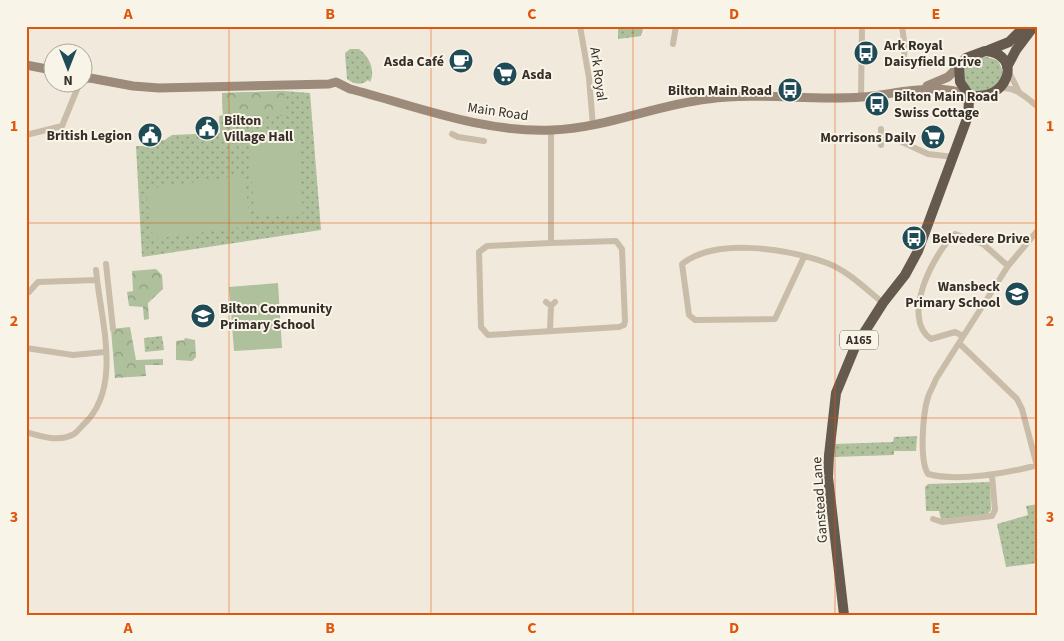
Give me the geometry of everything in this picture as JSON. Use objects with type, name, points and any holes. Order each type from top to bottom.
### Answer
[{"type":"highway","points":[[959,66],[971,55],[1005,45],[1025,26]]},
{"type":"highway","name":"A165","points":[[993,92],[1006,80],[1007,67],[1016,50],[1034,26]]},
{"type":"highway","points":[[985,51],[999,54],[1007,67]]},
{"type":"highway","name":"A165","points":[[959,66],[959,80],[967,94]]},
{"type":"highway","points":[[967,94],[977,96],[993,92]]},
{"type":"highway","name":"Ganstead Lane","points":[[968,116],[993,92]]},
{"type":"highway","name":"Ganstead Lane","points":[[844,615],[828,477],[836,393],[855,346],[883,303],[905,275],[918,251],[968,116],[969,100],[967,94]]},
{"type":"main road","points":[[26,65],[42,68]]},
{"type":"main road","name":"Main Road","points":[[913,92],[945,79],[959,66]]},
{"type":"main road","name":"Main Road","points":[[92,78],[133,86],[159,88],[328,84],[336,82],[350,89],[470,122],[516,129],[551,130],[593,126],[709,99],[861,97],[945,89],[967,94]]},
{"type":"street","name":"Ark Royal","points":[[580,26],[589,78],[593,126]]},
{"type":"street","points":[[861,97],[862,26]]},
{"type":"street","points":[[902,26],[905,48],[904,56]]},
{"type":"street","points":[[673,44],[678,30]]},
{"type":"street","points":[[905,48],[914,48]]},
{"type":"street","points":[[1007,67],[1019,92]]},
{"type":"street","points":[[993,92],[1004,87],[1019,92],[1038,107]]},
{"type":"street","points":[[26,135],[62,126],[76,92]]},
{"type":"street","points":[[881,129],[882,141],[891,137],[928,154],[953,157]]},
{"type":"street","points":[[551,130],[551,243]]},
{"type":"street","points":[[452,134],[458,137],[484,141]]},
{"type":"street","points":[[959,343],[1017,399],[1037,466],[992,475],[938,477],[928,474],[924,467],[925,414],[928,396],[963,336],[1008,266],[1038,230]]},
{"type":"street","points":[[963,336],[955,332],[931,338],[924,334],[917,312],[927,276],[948,240],[955,234],[983,244],[1008,266]]},
{"type":"street","points":[[616,241],[622,249],[625,321],[618,327],[488,335],[481,326],[479,252],[487,246],[551,243],[616,241]]},
{"type":"street","points":[[804,257],[775,320],[695,320],[689,315],[682,264],[691,257],[729,248],[770,250],[804,257],[828,264],[843,272],[883,303]]},
{"type":"street","points":[[106,264],[113,329]]},
{"type":"street","points":[[26,432],[53,438],[72,436],[88,421],[99,406],[107,372],[96,270]]},
{"type":"street","points":[[29,292],[37,280],[97,280]]},
{"type":"street","points":[[550,303],[550,330]]},
{"type":"street","points":[[28,345],[73,355],[105,352]]},
{"type":"street","points":[[933,518],[942,522],[992,516],[994,510],[992,475]]},
{"type":"green space","points":[[618,26],[644,26],[641,36],[618,39]]},
{"type":"green space","points":[[350,49],[359,49],[368,60],[372,69],[370,82],[368,80],[358,84],[347,79],[345,53]]},
{"type":"green space","points":[[983,56],[997,60],[1001,67],[1002,74],[1000,80],[990,89],[983,91],[968,89],[961,72],[967,63]]},
{"type":"green space","points":[[284,91],[310,93],[321,230],[142,257],[136,146],[150,146],[150,141],[165,140],[172,135],[220,133],[219,116],[223,115],[222,93]]},
{"type":"green space","points":[[284,91],[285,116],[223,116],[222,93]]},
{"type":"green space","points":[[298,130],[303,213],[254,216],[249,133]]},
{"type":"green space","points":[[244,175],[251,226],[153,239],[146,189]]},
{"type":"green space","points":[[156,269],[162,275],[163,289],[148,303],[149,319],[144,320],[143,307],[129,306],[127,292],[133,291],[132,271]]},
{"type":"green space","points":[[278,283],[282,348],[234,351],[229,287]]},
{"type":"green space","points":[[130,327],[136,360],[163,359],[163,365],[145,365],[146,376],[115,378],[111,329]]},
{"type":"green space","points":[[162,336],[164,350],[145,352],[144,338]]},
{"type":"green space","points":[[185,338],[195,340],[196,357],[192,361],[176,360],[176,341],[184,340]]},
{"type":"green space","points":[[917,436],[916,451],[894,451],[894,455],[833,457],[835,444],[893,442],[894,437]]},
{"type":"green space","points":[[990,482],[991,510],[987,515],[941,519],[939,511],[926,511],[925,487],[928,484]]},
{"type":"green space","points":[[1038,504],[1038,563],[1006,567],[997,524],[1028,515],[1026,506]]},
{"type":"place","name":"Ark Royal Daisyfield Drive","points":[[866,53]]},
{"type":"place","name":"Asda Café","points":[[461,61]]},
{"type":"place","name":"Asda","points":[[505,74]]},
{"type":"place","name":"Bilton Main Road","points":[[790,90]]},
{"type":"place","name":"Bilton Main Road Swiss Cottage","points":[[877,104]]},
{"type":"place","name":"Bilton Village Hall","points":[[207,128]]},
{"type":"place","name":"British Legion","points":[[150,135]]},
{"type":"place","name":"Morrisons Daily","points":[[933,137]]},
{"type":"place","name":"Belvedere Drive","points":[[914,238]]},
{"type":"place","name":"Wansbeck Primary School","points":[[1017,294]]},
{"type":"place","name":"Bilton Community Primary School","points":[[203,316]]}]
